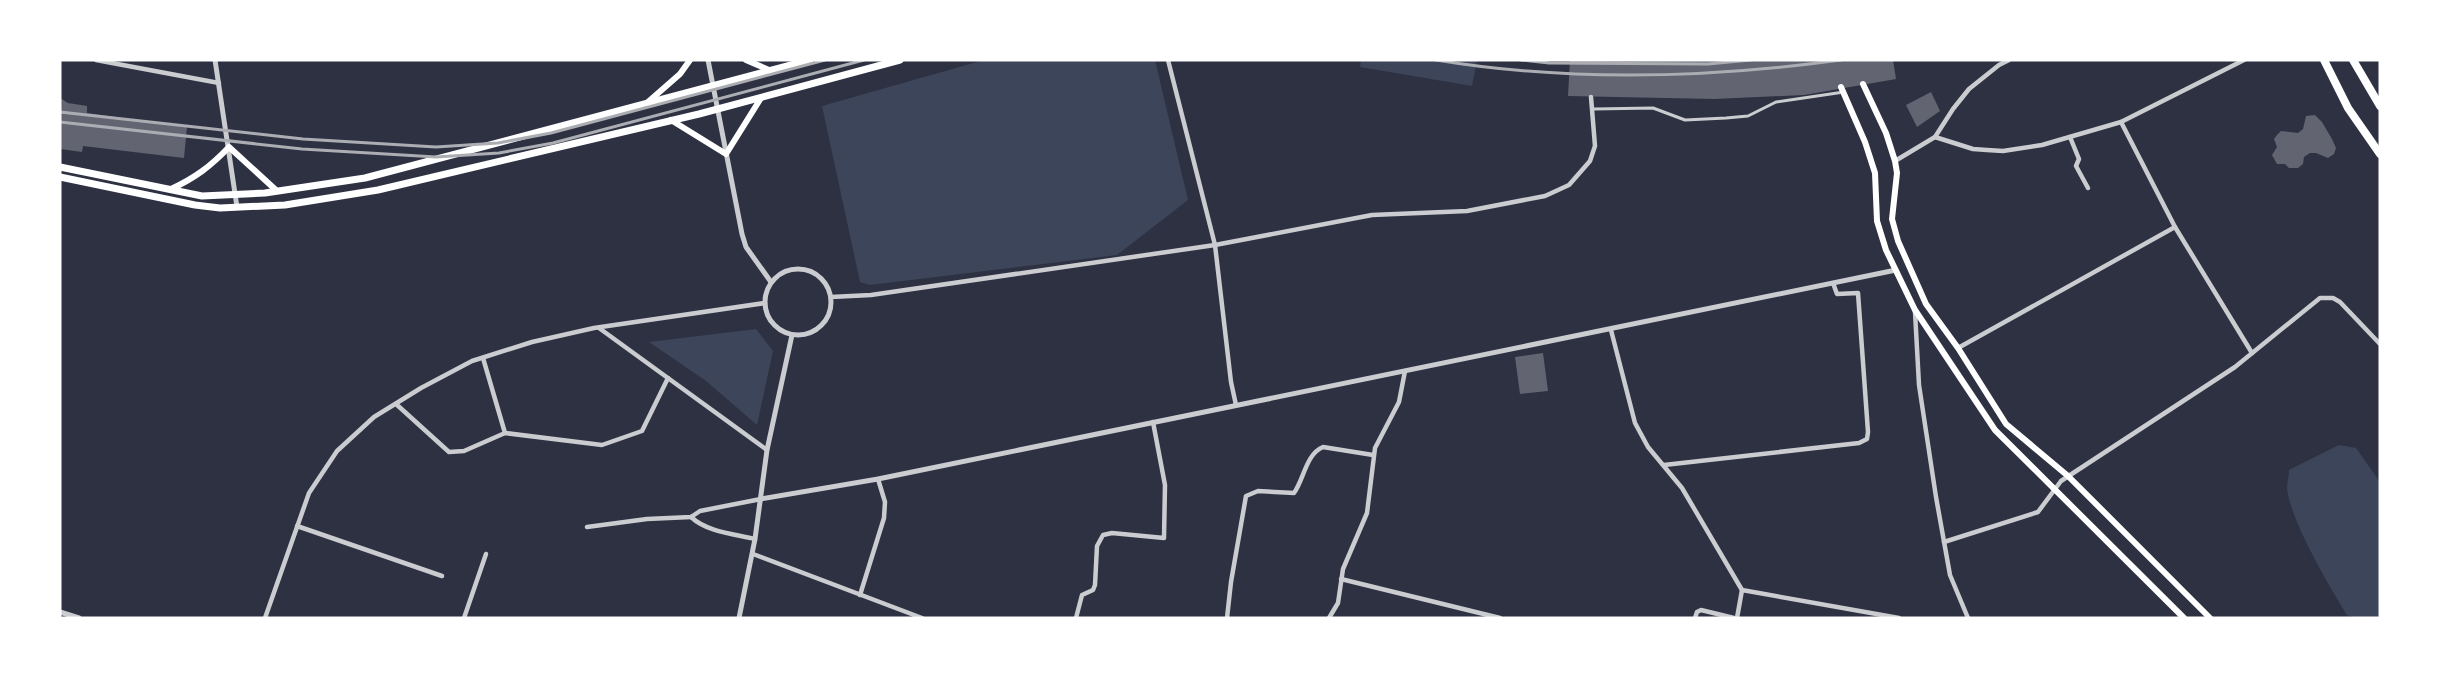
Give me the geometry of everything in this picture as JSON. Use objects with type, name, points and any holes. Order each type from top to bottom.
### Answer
[{"type":"highway","points":[[2324,60],[2348,108],[2380,154]]},
{"type":"highway","points":[[2353,60],[2380,106]]},
{"type":"main road","points":[[648,102],[680,74],[690,60]]},
{"type":"main road","points":[[746,60],[769,70]]},
{"type":"main road","points":[[60,167],[202,196],[277,191],[365,178],[810,60]]},
{"type":"main road","points":[[60,177],[195,205],[237,207],[285,205],[378,190],[717,109],[900,60]]},
{"type":"main road","points":[[1863,84],[1886,133],[1897,173],[1893,219],[1898,241],[1926,304],[1958,348],[2006,424],[2068,476],[2210,618]]},
{"type":"main road","points":[[1842,90],[1875,172],[1877,221],[1886,250],[1915,309],[1995,430],[2184,618]]},
{"type":"main road","points":[[671,120],[726,154],[761,98]]},
{"type":"main road","points":[[171,189],[195,178],[210,167],[229,147],[277,191]]},
{"type":"main road","points":[[454,154],[458,171]]},
{"type":"main road","points":[[433,160],[437,176]]},
{"type":"street","points":[[96,60],[219,83]]},
{"type":"street","points":[[215,60],[237,207]]},
{"type":"street","points":[[708,60],[744,241],[758,266],[771,282]]},
{"type":"street","points":[[1168,60],[1215,245],[1231,382],[1236,405]]},
{"type":"street","points":[[1894,161],[1935,137],[1969,89],[1998,65],[2009,60]]},
{"type":"street","points":[[1935,137],[1973,149],[2003,151],[2042,145],[2121,122],[2244,60]]},
{"type":"street","points":[[1594,109],[1653,108],[1685,120],[1726,118],[1748,116],[1776,102],[1842,90]]},
{"type":"street","points":[[831,297],[871,295],[1215,245],[1372,215],[1467,211],[1545,196],[1569,185],[1590,161],[1595,146],[1594,109],[1591,97]]},
{"type":"street","points":[[2121,122],[2175,227],[2252,353]]},
{"type":"street","points":[[2070,137],[2079,159],[2076,166],[2088,188]]},
{"type":"street","points":[[1958,348],[2175,227]]},
{"type":"street","points":[[806,270],[823,279],[831,297],[831,309],[822,326],[811,333],[792,335],[773,324],[767,314],[765,303],[766,292],[771,282],[787,271],[806,270]]},
{"type":"street","points":[[587,527],[647,519],[691,517],[700,511],[878,479],[1896,270]]},
{"type":"street","points":[[1664,465],[1860,443],[1866,439],[1868,432],[1858,293],[1837,294],[1833,283]]},
{"type":"street","points":[[1944,542],[2031,515],[2042,507],[2054,489],[2068,476],[2252,353],[2313,302],[2326,297],[2340,302],[2380,344]]},
{"type":"street","points":[[265,618],[309,492],[337,451],[374,417],[421,388],[483,358],[532,342],[599,328],[765,303]]},
{"type":"street","points":[[1915,309],[1919,385],[1944,542],[1950,575],[1967,618]]},
{"type":"street","points":[[599,328],[767,450]]},
{"type":"street","points":[[1611,330],[1635,423],[1648,447],[1686,494],[1742,590],[1736,618],[1701,610],[1696,612],[1695,618]]},
{"type":"street","points":[[739,618],[753,554],[767,450],[792,335]]},
{"type":"street","points":[[483,358],[505,434]]},
{"type":"street","points":[[1329,618],[1338,603],[1343,569],[1367,513],[1373,455],[1399,402],[1405,371]]},
{"type":"street","points":[[396,404],[449,452],[464,451],[505,434],[602,444],[642,431],[668,378]]},
{"type":"street","points":[[1076,618],[1082,595],[1093,590],[1095,585],[1097,546],[1103,535],[1112,533],[1164,538],[1165,485],[1153,422]]},
{"type":"street","points":[[1227,618],[1246,496],[1258,491],[1293,493],[1312,456],[1316,450],[1323,447],[1373,455]]},
{"type":"street","points":[[860,595],[885,513],[884,497],[878,479]]},
{"type":"street","points":[[691,517],[698,523],[711,528],[755,539]]},
{"type":"street","points":[[297,526],[442,576]]},
{"type":"street","points":[[464,618],[486,554]]},
{"type":"street","points":[[753,554],[922,618]]},
{"type":"street","points":[[1341,579],[1500,618]]},
{"type":"street","points":[[1742,590],[1899,618]]},
{"type":"street","points":[[60,612],[79,618]]},
{"type":"shaded area","points":[[984,60],[1155,60],[1188,200],[1117,255],[870,285],[860,282],[822,106]]},
{"type":"shaded area","points":[[1361,60],[1477,60],[1472,86],[1360,67]]},
{"type":"shaded area","points":[[756,329],[773,351],[757,425],[706,381],[649,342]]},
{"type":"shaded area","points":[[2339,445],[2356,448],[2380,482],[2379,618],[2355,618],[2347,615],[2311,553],[2289,501],[2287,488],[2289,470]]},
{"type":"building","points":[[1570,60],[1893,60],[1896,79],[1804,95],[1714,99],[1568,96]]},
{"type":"building","points":[[1931,92],[1940,111],[1917,127],[1906,105]]},
{"type":"building","points":[[60,98],[68,103],[87,106],[87,113],[187,127],[184,158],[83,146],[82,152],[60,149]]},
{"type":"building","points":[[2315,115],[2332,139],[2336,148],[2334,154],[2328,158],[2310,153],[2304,157],[2303,164],[2298,168],[2277,164],[2272,155],[2277,147],[2274,139],[2277,135],[2281,131],[2298,133],[2303,129],[2306,116]]},
{"type":"building","points":[[1543,353],[1548,391],[1520,394],[1515,357]]},
{"type":"railway","points":[[60,112],[303,139],[436,147],[498,143],[551,133],[825,60]]},
{"type":"railway","points":[[60,122],[302,149],[436,157],[499,153],[553,143],[864,60]]},
{"type":"railway","points":[[1436,60],[1537,72],[1639,75],[1740,71],[1841,60]]},
{"type":"railway","points":[[1521,60],[1549,63],[1708,64],[1751,60]]}]
